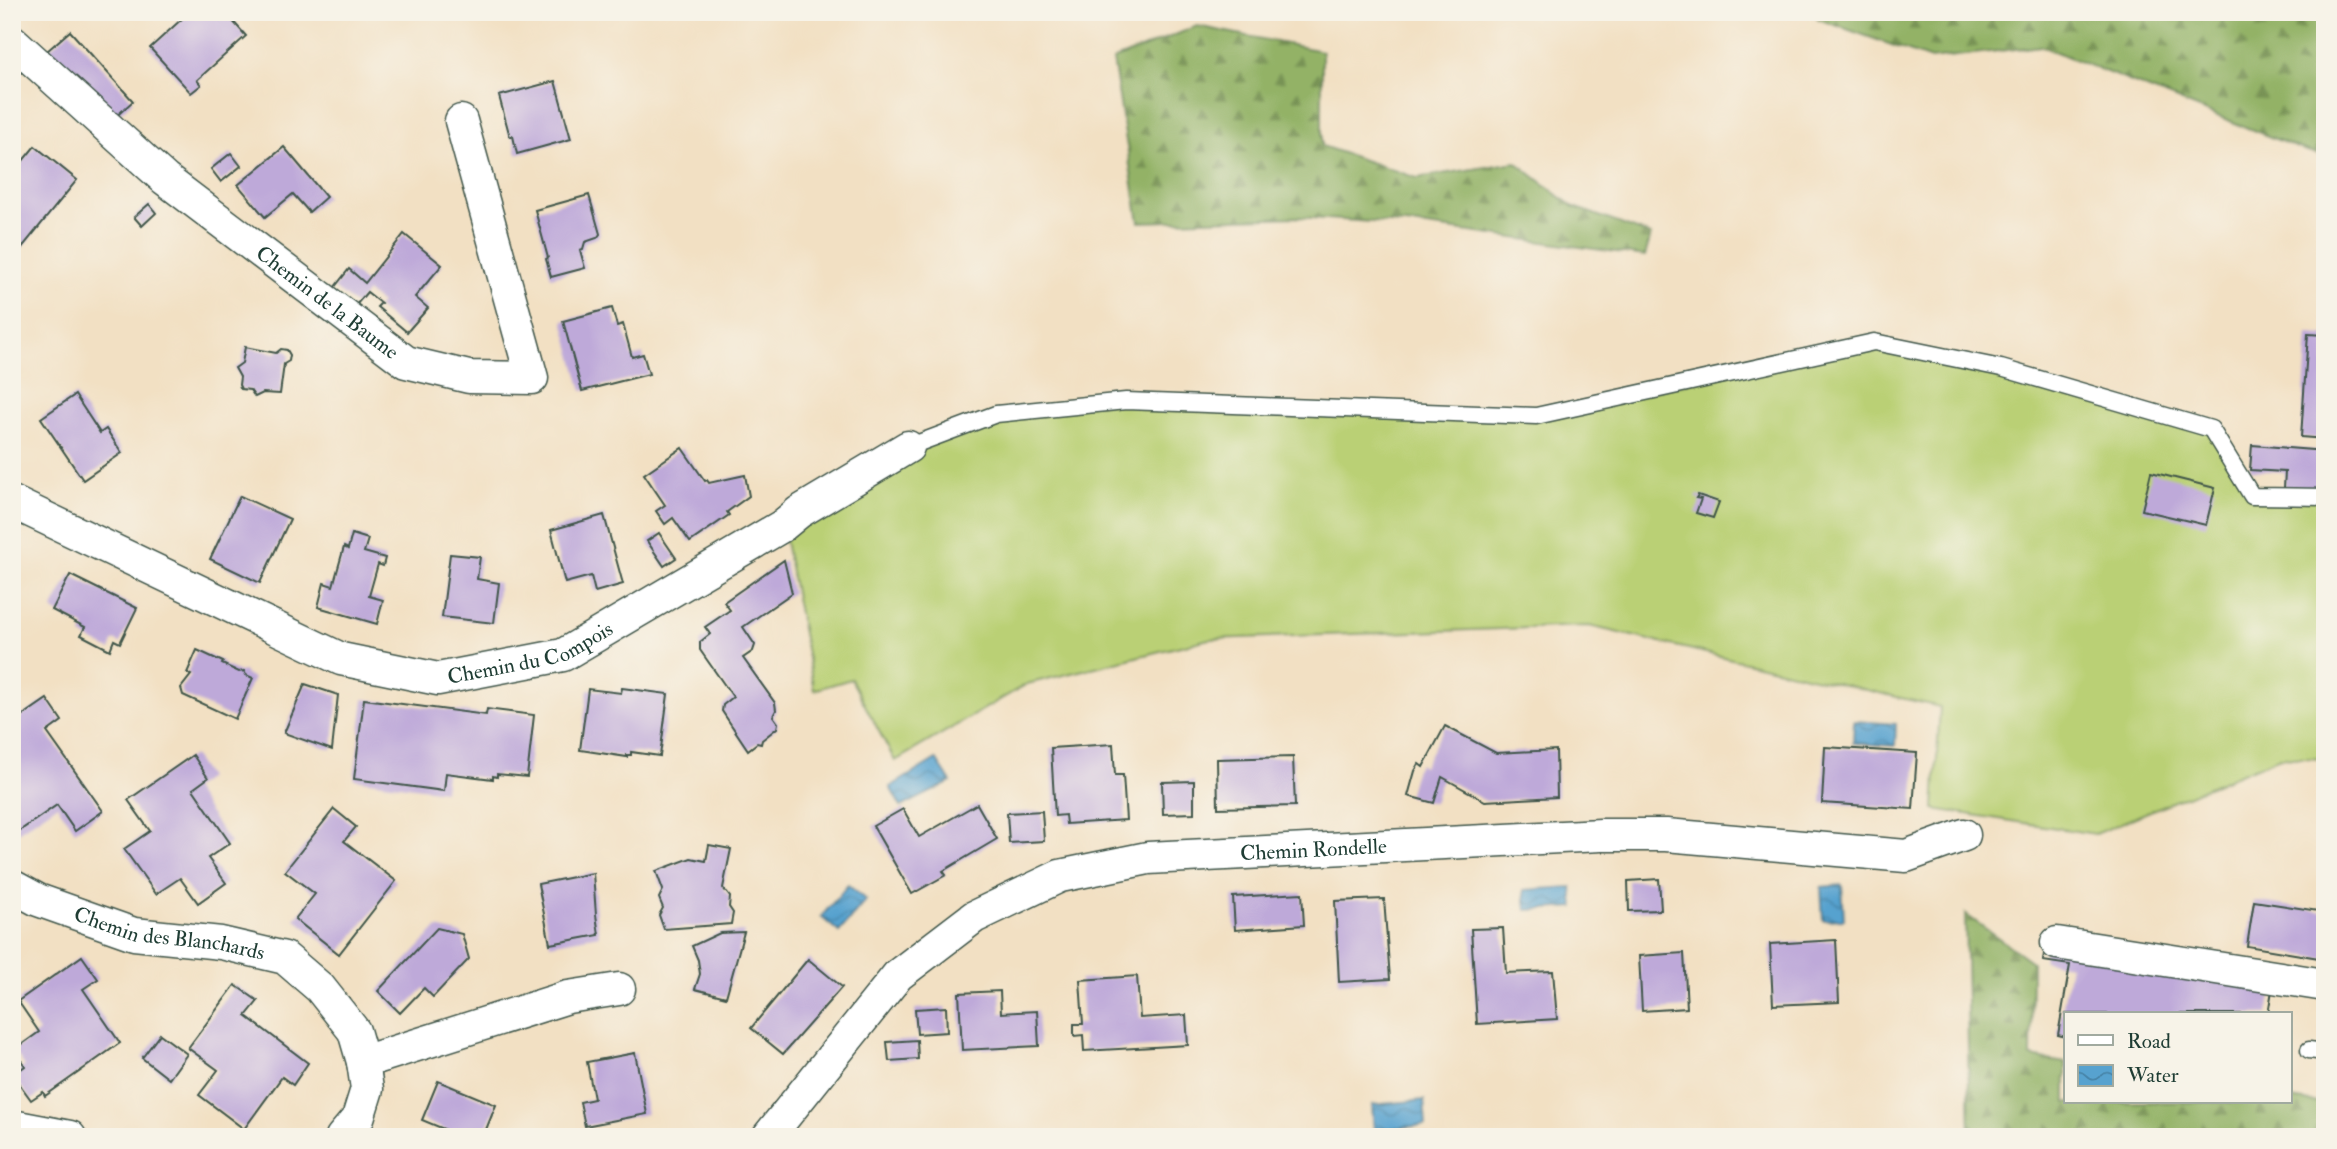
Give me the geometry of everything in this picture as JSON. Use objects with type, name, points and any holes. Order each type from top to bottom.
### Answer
[{"type":"street","name":"Chemin de la Baume","points":[[12,41],[165,179],[406,362],[469,377],[531,377],[461,121]]},
{"type":"street","name":"Chemin du Compois","points":[[12,502],[341,659],[438,679],[563,655],[782,526],[799,512],[908,447]]},
{"type":"street","name":"Chemin Rondelle","points":[[768,1137],[898,975],[974,917],[1060,876],[1148,858],[1601,835],[1667,835],[1906,856],[1964,835]]},
{"type":"street","name":"Chemin des Blanchards","points":[[12,886],[38,900],[134,934],[221,943],[285,958],[320,988],[354,1031],[367,1089],[358,1118],[342,1137]]},
{"type":"street","points":[[2057,943],[2325,985]]},
{"type":"street","points":[[363,1062],[568,997],[620,989]]},
{"type":"street","points":[[12,1126],[70,1137]]},
{"type":"lane","points":[[908,447],[996,414],[1126,401],[1536,416],[1874,342],[2001,368],[2211,429],[2252,496],[2325,497]]},
{"type":"green space","points":[[1815,12],[2325,12],[2325,157],[2041,46],[1931,59],[1818,19]]},
{"type":"green space","points":[[1197,26],[1322,51],[1322,146],[1417,178],[1516,162],[1572,206],[1651,235],[1645,256],[1419,225],[1296,217],[1139,222],[1113,60]]},
{"type":"green space","points":[[1874,342],[2211,429],[2252,496],[2325,497],[2325,759],[2280,757],[2095,834],[1934,809],[1940,707],[1589,626],[1209,639],[1027,684],[895,761],[851,679],[814,690],[782,526],[898,453],[996,414],[1126,401],[1536,416]]},
{"type":"green space","points":[[1965,914],[2032,962],[2031,1057],[2064,1063],[2064,1104],[2292,1104],[2292,1099],[2325,1104],[2325,1137],[1970,1137]]},
{"type":"water","points":[[1854,721],[1896,724],[1895,746],[1853,743]]},
{"type":"water","points":[[936,759],[951,782],[901,807],[890,787]]},
{"type":"water","points":[[848,885],[866,900],[839,932],[821,917]]},
{"type":"water","points":[[1842,885],[1844,919],[1823,920],[1821,887]]},
{"type":"water","points":[[1572,887],[1574,907],[1526,910],[1524,890]]},
{"type":"water","points":[[1424,1100],[1426,1125],[1374,1130],[1372,1105]]},
{"type":"building","points":[[179,12],[239,12],[231,19],[246,36],[197,80],[201,85],[191,93],[150,48],[184,17]]},
{"type":"building","points":[[70,31],[133,101],[111,121],[47,51]]},
{"type":"building","points":[[555,81],[571,139],[517,154],[499,96]]},
{"type":"building","points":[[35,146],[77,180],[12,260],[12,174]]},
{"type":"building","points":[[284,147],[326,197],[309,212],[293,194],[265,217],[238,185]]},
{"type":"building","points":[[231,153],[241,166],[221,182],[211,169]]},
{"type":"building","points":[[589,195],[600,234],[597,238],[585,242],[580,250],[585,268],[551,277],[535,210]]},
{"type":"building","points":[[149,204],[156,213],[142,226],[134,217]]},
{"type":"building","points":[[404,234],[442,265],[415,297],[428,308],[407,332],[377,307],[381,303],[367,292],[356,305],[334,288],[349,269],[365,283]]},
{"type":"building","points":[[612,308],[617,326],[623,324],[632,357],[643,354],[649,374],[582,391],[563,321]]},
{"type":"building","points":[[2308,334],[2325,335],[2325,439],[2301,437]]},
{"type":"building","points":[[245,347],[276,353],[281,349],[287,350],[290,355],[289,361],[284,364],[280,394],[263,393],[255,397],[250,390],[241,389],[240,377],[235,368],[242,363]]},
{"type":"building","points":[[75,395],[100,433],[106,429],[122,453],[83,480],[41,418]]},
{"type":"building","points":[[2252,445],[2325,451],[2325,491],[2284,488],[2285,472],[2250,470]]},
{"type":"building","points":[[682,448],[709,483],[745,475],[749,496],[727,512],[729,515],[690,542],[673,518],[665,524],[656,511],[665,505],[644,474]]},
{"type":"building","points":[[2151,472],[2215,488],[2206,525],[2142,510]]},
{"type":"building","points":[[1698,495],[1719,502],[1713,518],[1696,513],[1701,499],[1696,498]]},
{"type":"building","points":[[240,496],[290,519],[260,583],[210,559]]},
{"type":"building","points":[[604,515],[623,584],[595,592],[591,576],[565,583],[551,530]]},
{"type":"building","points":[[659,533],[676,558],[664,566],[647,541]]},
{"type":"building","points":[[352,534],[368,539],[364,552],[385,558],[383,566],[378,564],[369,596],[383,600],[377,624],[318,607],[324,583],[333,586],[344,547],[348,549]]},
{"type":"building","points":[[450,554],[480,557],[477,579],[499,583],[494,623],[442,617]]},
{"type":"building","points":[[784,560],[792,593],[743,627],[755,645],[753,651],[743,658],[775,703],[773,716],[778,723],[777,728],[762,740],[761,744],[757,743],[748,750],[722,711],[723,705],[733,697],[700,650],[700,642],[710,634],[705,627],[730,610],[724,602]]},
{"type":"building","points":[[70,575],[137,608],[120,643],[114,640],[110,650],[81,635],[85,627],[52,610]]},
{"type":"building","points":[[197,650],[239,672],[244,671],[253,678],[235,719],[183,695],[181,688],[191,675],[187,673]]},
{"type":"building","points":[[305,684],[338,695],[332,750],[284,733]]},
{"type":"building","points":[[622,688],[668,694],[660,756],[631,752],[627,757],[580,750],[588,689],[621,693]]},
{"type":"building","points":[[47,699],[62,721],[47,732],[103,811],[75,831],[57,805],[12,836],[12,723]]},
{"type":"building","points":[[364,699],[486,715],[487,709],[534,715],[527,777],[497,774],[493,779],[446,773],[444,791],[354,779]]},
{"type":"building","points":[[1445,726],[1496,753],[1556,750],[1557,797],[1485,801],[1442,777],[1434,803],[1408,796],[1415,771],[1419,764],[1423,767]]},
{"type":"building","points":[[1113,744],[1115,775],[1123,775],[1126,820],[1066,824],[1065,815],[1055,816],[1051,748]]},
{"type":"building","points":[[1825,747],[1917,753],[1913,809],[1822,803]]},
{"type":"building","points":[[193,755],[208,778],[193,789],[230,843],[208,858],[226,883],[198,903],[180,878],[156,894],[124,849],[150,831],[128,800]]},
{"type":"building","points":[[1293,757],[1295,806],[1218,808],[1217,759]]},
{"type":"building","points":[[1194,781],[1194,813],[1163,814],[1162,782]]},
{"type":"building","points":[[977,804],[997,839],[943,871],[946,875],[912,894],[873,826],[903,809],[919,837]]},
{"type":"building","points":[[334,809],[356,827],[344,841],[396,881],[339,954],[295,919],[315,894],[285,871]]},
{"type":"building","points":[[1042,811],[1044,841],[1009,843],[1007,813]]},
{"type":"building","points":[[709,845],[731,849],[723,888],[730,897],[729,907],[733,913],[731,924],[664,929],[659,915],[663,908],[659,898],[663,890],[656,871],[691,858],[706,861]]},
{"type":"building","points":[[593,873],[599,935],[550,944],[538,884]]},
{"type":"building","points":[[1659,879],[1661,910],[1629,911],[1628,881]]},
{"type":"building","points":[[1302,893],[1304,925],[1235,930],[1233,897]]},
{"type":"building","points":[[1384,899],[1390,979],[1339,982],[1335,901]]},
{"type":"building","points":[[2254,901],[2325,912],[2325,959],[2247,946]]},
{"type":"building","points":[[437,928],[462,934],[469,959],[433,997],[424,988],[400,1013],[378,991]]},
{"type":"building","points":[[1503,928],[1506,973],[1553,971],[1557,1019],[1477,1024],[1471,929]]},
{"type":"building","points":[[744,932],[726,997],[695,989],[700,974],[692,946],[720,933]]},
{"type":"building","points":[[1836,940],[1839,1002],[1773,1005],[1770,944]]},
{"type":"building","points":[[2045,946],[2273,984],[2268,1012],[2064,1012],[2064,1036],[2058,1035],[2070,965],[2043,961]]},
{"type":"building","points":[[1684,953],[1687,1008],[1642,1011],[1639,956]]},
{"type":"building","points":[[82,956],[98,979],[83,989],[120,1043],[45,1096],[43,1092],[31,1100],[13,1075],[25,1066],[14,1050],[39,1032],[18,1001]]},
{"type":"building","points":[[808,959],[842,987],[783,1054],[751,1028]]},
{"type":"building","points":[[1137,976],[1140,1018],[1186,1015],[1188,1045],[1084,1051],[1083,1035],[1074,1036],[1074,1024],[1083,1024],[1080,980]]},
{"type":"building","points":[[235,985],[258,1001],[246,1016],[308,1063],[293,1085],[282,1077],[244,1129],[199,1095],[218,1070],[188,1048]]},
{"type":"building","points":[[1000,991],[1001,1013],[1037,1011],[1039,1046],[962,1050],[959,993]]},
{"type":"building","points":[[946,1007],[947,1032],[917,1034],[915,1009]]},
{"type":"building","points":[[160,1034],[187,1054],[169,1079],[142,1058]]},
{"type":"building","points":[[917,1040],[918,1059],[889,1061],[887,1042]]},
{"type":"building","points":[[635,1053],[647,1114],[585,1126],[580,1102],[594,1099],[587,1062]]},
{"type":"building","points":[[438,1081],[496,1105],[483,1137],[463,1137],[422,1120]]}]
